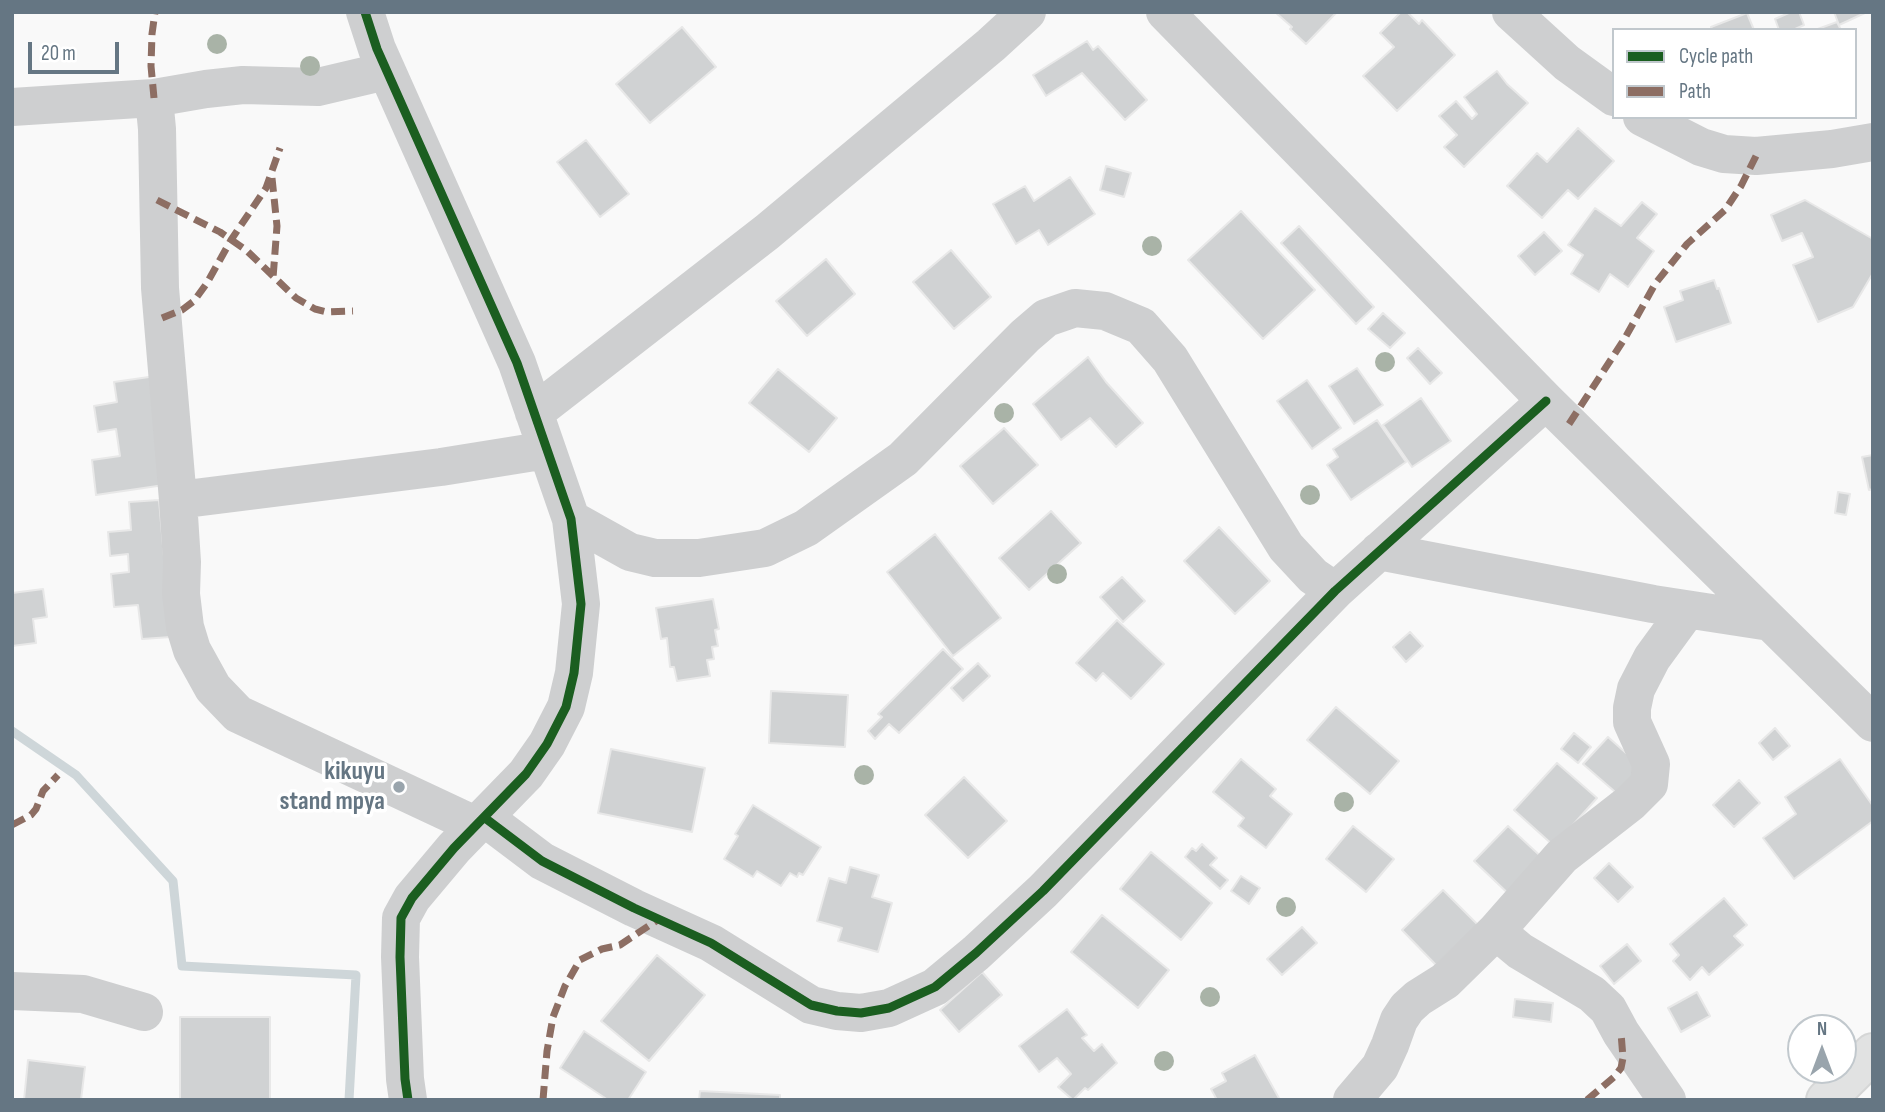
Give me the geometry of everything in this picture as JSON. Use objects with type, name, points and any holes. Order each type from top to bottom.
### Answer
[{"type":"highway","points":[[1826,1100],[1873,1053]]},
{"type":"street","points":[[366,12],[386,71],[517,363],[572,519],[581,604],[574,673],[566,707],[547,744],[526,774],[454,848],[412,898],[401,918],[400,957],[408,1100]]},
{"type":"street","points":[[534,412],[767,232],[1027,12]]},
{"type":"street","points":[[1165,12],[1546,401],[1873,723]]},
{"type":"street","points":[[1511,12],[1567,63],[1612,96]]},
{"type":"street","points":[[12,107],[154,98],[243,85],[318,87],[386,71]]},
{"type":"street","points":[[154,98],[160,288],[178,500],[181,594],[185,627],[192,650],[213,688],[238,714],[481,822],[542,861],[634,908],[711,943],[811,1005],[837,1011],[862,1013],[889,1008],[936,986],[976,953],[1062,872],[1335,591],[1546,401]]},
{"type":"street","points":[[1646,119],[1701,147],[1724,154],[1756,156],[1873,142]]},
{"type":"street","points":[[572,519],[630,552],[654,558],[699,558],[765,548],[806,528],[903,459],[1025,336],[1046,318],[1075,308],[1105,311],[1141,326],[1170,359],[1286,547],[1313,576],[1335,591]]},
{"type":"street","points":[[178,500],[441,467],[547,450]]},
{"type":"street","points":[[1379,551],[1687,610],[1770,622]]},
{"type":"street","points":[[1352,1100],[1380,1067],[1399,1020],[1407,1008],[1445,981],[1496,931],[1562,856],[1630,803],[1649,784],[1651,764],[1632,722],[1636,689],[1652,657],[1687,610]]},
{"type":"street","points":[[1496,931],[1520,951],[1600,1001],[1608,1009],[1621,1033],[1667,1100]]},
{"type":"street","points":[[12,991],[83,994],[144,1012]]},
{"type":"building","points":[[1275,12],[1337,12],[1306,44]]},
{"type":"building","points":[[1401,12],[1407,12],[1419,24],[1422,20],[1455,55],[1397,111],[1363,76],[1394,47],[1380,33]]},
{"type":"building","points":[[1791,12],[1799,12],[1804,25],[1797,28],[1778,28],[1775,19]]},
{"type":"building","points":[[1834,12],[1867,12],[1839,25]]},
{"type":"building","points":[[1747,13],[1753,28],[1711,28]]},
{"type":"building","points":[[1837,22],[1840,28],[1820,28]]},
{"type":"building","points":[[682,27],[716,67],[650,123],[616,84]]},
{"type":"building","points":[[1087,41],[1093,50],[1098,46],[1147,100],[1125,120],[1082,73],[1046,96],[1033,75]]},
{"type":"building","points":[[1497,71],[1528,103],[1464,167],[1444,147],[1457,135],[1439,116],[1456,101],[1472,119],[1477,114],[1464,97]]},
{"type":"building","points":[[1578,128],[1614,161],[1578,199],[1568,190],[1542,218],[1507,186],[1537,153],[1547,162]]},
{"type":"building","points":[[586,140],[629,194],[600,217],[557,162]]},
{"type":"building","points":[[1106,166],[1131,173],[1124,197],[1100,190]]},
{"type":"building","points":[[1070,177],[1095,214],[1048,245],[1039,230],[1016,244],[993,204],[1025,186],[1034,201]]},
{"type":"building","points":[[1805,200],[1873,239],[1873,273],[1853,307],[1818,322],[1793,265],[1813,257],[1802,233],[1782,241],[1771,215]]},
{"type":"building","points":[[1642,202],[1657,214],[1637,238],[1654,251],[1628,287],[1610,274],[1599,292],[1571,274],[1583,255],[1568,245],[1595,208],[1621,226]]},
{"type":"building","points":[[1241,211],[1315,290],[1263,339],[1188,260]]},
{"type":"building","points":[[1299,226],[1374,307],[1356,324],[1281,243]]},
{"type":"building","points":[[1544,232],[1562,251],[1535,275],[1518,256]]},
{"type":"building","points":[[951,250],[991,297],[954,329],[913,282]]},
{"type":"building","points":[[826,259],[855,294],[807,336],[776,301]]},
{"type":"building","points":[[1714,280],[1731,323],[1676,342],[1664,307],[1683,300],[1680,291]]},
{"type":"building","points":[[1383,313],[1405,333],[1390,348],[1368,329]]},
{"type":"building","points":[[1418,348],[1442,373],[1430,384],[1407,358]]},
{"type":"building","points":[[1088,357],[1106,382],[1143,423],[1116,447],[1090,418],[1061,440],[1033,404]]},
{"type":"building","points":[[1357,368],[1383,405],[1354,424],[1329,386]]},
{"type":"building","points":[[778,369],[837,418],[809,452],[749,403]]},
{"type":"building","points":[[156,376],[171,484],[96,495],[92,460],[120,456],[116,429],[98,432],[94,406],[117,402],[114,382]]},
{"type":"building","points":[[1307,380],[1341,428],[1312,449],[1277,401]]},
{"type":"building","points":[[1421,398],[1451,441],[1412,467],[1383,425]]},
{"type":"building","points":[[1377,420],[1406,462],[1351,500],[1327,465],[1338,457],[1333,449]]},
{"type":"building","points":[[1004,428],[1038,465],[993,504],[960,466]]},
{"type":"building","points":[[1873,455],[1873,489],[1869,490],[1862,457]]},
{"type":"building","points":[[1838,492],[1850,494],[1846,515],[1835,513]]},
{"type":"building","points":[[159,500],[171,637],[142,639],[138,605],[114,607],[111,574],[129,572],[128,554],[110,556],[108,532],[131,530],[129,502]]},
{"type":"building","points":[[1051,511],[1081,543],[1029,590],[999,558]]},
{"type":"building","points":[[1219,527],[1270,581],[1235,614],[1184,561]]},
{"type":"building","points":[[935,534],[1001,618],[953,656],[887,572]]},
{"type":"building","points":[[1122,577],[1145,601],[1123,622],[1100,597]]},
{"type":"building","points":[[43,589],[47,617],[33,619],[36,643],[12,646],[12,593]]},
{"type":"building","points":[[713,599],[719,629],[715,630],[718,646],[712,647],[714,659],[707,660],[710,676],[677,681],[674,667],[670,667],[667,638],[661,639],[656,608]]},
{"type":"building","points":[[1117,620],[1164,664],[1131,699],[1103,673],[1096,681],[1076,663]]},
{"type":"building","points":[[1410,632],[1423,646],[1406,662],[1393,647]]},
{"type":"building","points":[[943,649],[963,669],[899,733],[889,724],[875,739],[868,731],[882,717],[878,714]]},
{"type":"building","points":[[978,663],[990,676],[963,701],[951,688]]},
{"type":"building","points":[[771,691],[848,695],[845,747],[769,743]]},
{"type":"building","points":[[1336,707],[1399,761],[1370,794],[1307,740]]},
{"type":"building","points":[[1775,728],[1790,746],[1773,760],[1759,743]]},
{"type":"building","points":[[1574,733],[1591,747],[1578,763],[1561,749]]},
{"type":"building","points":[[1608,737],[1645,770],[1621,797],[1583,764]]},
{"type":"building","points":[[611,749],[705,768],[692,832],[598,813]]},
{"type":"building","points":[[1241,759],[1276,789],[1270,796],[1292,814],[1266,848],[1238,826],[1244,818],[1213,792]]},
{"type":"building","points":[[1840,759],[1873,806],[1873,821],[1794,879],[1763,838],[1796,814],[1785,797]]},
{"type":"building","points":[[1557,763],[1597,798],[1554,846],[1514,810]]},
{"type":"building","points":[[964,777],[1007,821],[968,858],[925,815]]},
{"type":"building","points":[[1739,780],[1760,803],[1734,827],[1713,805]]},
{"type":"building","points":[[753,805],[821,847],[803,875],[799,873],[797,877],[790,873],[781,886],[757,871],[753,877],[724,859],[738,836],[735,834]]},
{"type":"building","points":[[1353,826],[1394,859],[1366,892],[1326,859]]},
{"type":"building","points":[[1508,826],[1549,864],[1514,899],[1474,861]]},
{"type":"building","points":[[1202,844],[1217,858],[1210,865],[1228,880],[1220,889],[1185,857],[1192,848],[1196,851]]},
{"type":"building","points":[[1151,852],[1212,903],[1181,940],[1120,889]]},
{"type":"building","points":[[1609,863],[1633,887],[1618,902],[1594,878]]},
{"type":"building","points":[[850,867],[879,875],[872,897],[892,903],[878,952],[838,941],[842,928],[817,921],[829,878],[846,883]]},
{"type":"building","points":[[1241,876],[1260,888],[1249,904],[1231,891]]},
{"type":"building","points":[[1443,890],[1478,925],[1436,965],[1402,930]]},
{"type":"building","points":[[1724,898],[1747,925],[1734,936],[1743,945],[1709,975],[1702,967],[1690,980],[1673,961],[1679,955],[1670,944]]},
{"type":"building","points":[[1102,915],[1169,970],[1138,1008],[1071,952]]},
{"type":"building","points":[[1302,927],[1317,943],[1282,975],[1267,959]]},
{"type":"building","points":[[1627,944],[1641,961],[1614,984],[1600,966]]},
{"type":"building","points":[[657,955],[705,995],[649,1061],[601,1021]]},
{"type":"building","points":[[982,972],[1002,995],[959,1032],[940,1010]]},
{"type":"building","points":[[1697,992],[1710,1016],[1681,1032],[1668,1008]]},
{"type":"building","points":[[1515,999],[1553,1003],[1551,1022],[1513,1017]]},
{"type":"building","points":[[1067,1009],[1087,1035],[1082,1038],[1094,1051],[1102,1044],[1117,1063],[1073,1100],[1058,1087],[1071,1074],[1057,1058],[1039,1072],[1019,1046]]},
{"type":"building","points":[[180,1017],[270,1017],[270,1100],[180,1100]]},
{"type":"building","points":[[584,1031],[646,1072],[628,1100],[608,1100],[560,1068]]},
{"type":"building","points":[[1255,1055],[1280,1100],[1217,1100],[1211,1089],[1226,1081],[1222,1073]]},
{"type":"building","points":[[28,1060],[85,1067],[81,1100],[24,1100]]},
{"type":"building","points":[[700,1091],[780,1095],[780,1100],[699,1100]]},
{"type":"waterway","points":[[12,731],[76,775],[173,881],[182,966],[356,975],[349,1100]]},
{"type":"marked path","points":[[154,98],[151,66],[155,12]]},
{"type":"marked path","points":[[162,318],[182,310],[194,301],[207,283],[231,240],[266,188],[280,148]]},
{"type":"marked path","points":[[1569,424],[1625,338],[1655,284],[1687,244],[1725,210],[1756,156]]},
{"type":"marked path","points":[[272,178],[277,226],[273,278]]},
{"type":"marked path","points":[[157,200],[220,232],[246,250],[296,298],[315,309],[327,312],[353,311]]},
{"type":"marked path","points":[[12,825],[31,815],[43,791],[58,775]]},
{"type":"marked path","points":[[543,1100],[553,1017],[565,986],[580,960],[602,949],[620,945],[659,919]]},
{"type":"marked path","points":[[1587,1100],[1621,1068],[1621,1033]]},
{"type":"cycle path","points":[[365,12],[377,49],[517,363],[571,519],[581,604],[574,673],[566,707],[547,744],[526,774],[454,848],[412,898],[401,918],[400,957],[408,1100]]},
{"type":"cycle path","points":[[485,818],[542,861],[634,908],[711,943],[811,1005],[861,1013],[889,1008],[935,987],[976,953],[1043,891],[1335,591],[1546,401]]},
{"type":"place","name":"kikuyu stand mpya","points":[[399,787]]}]
